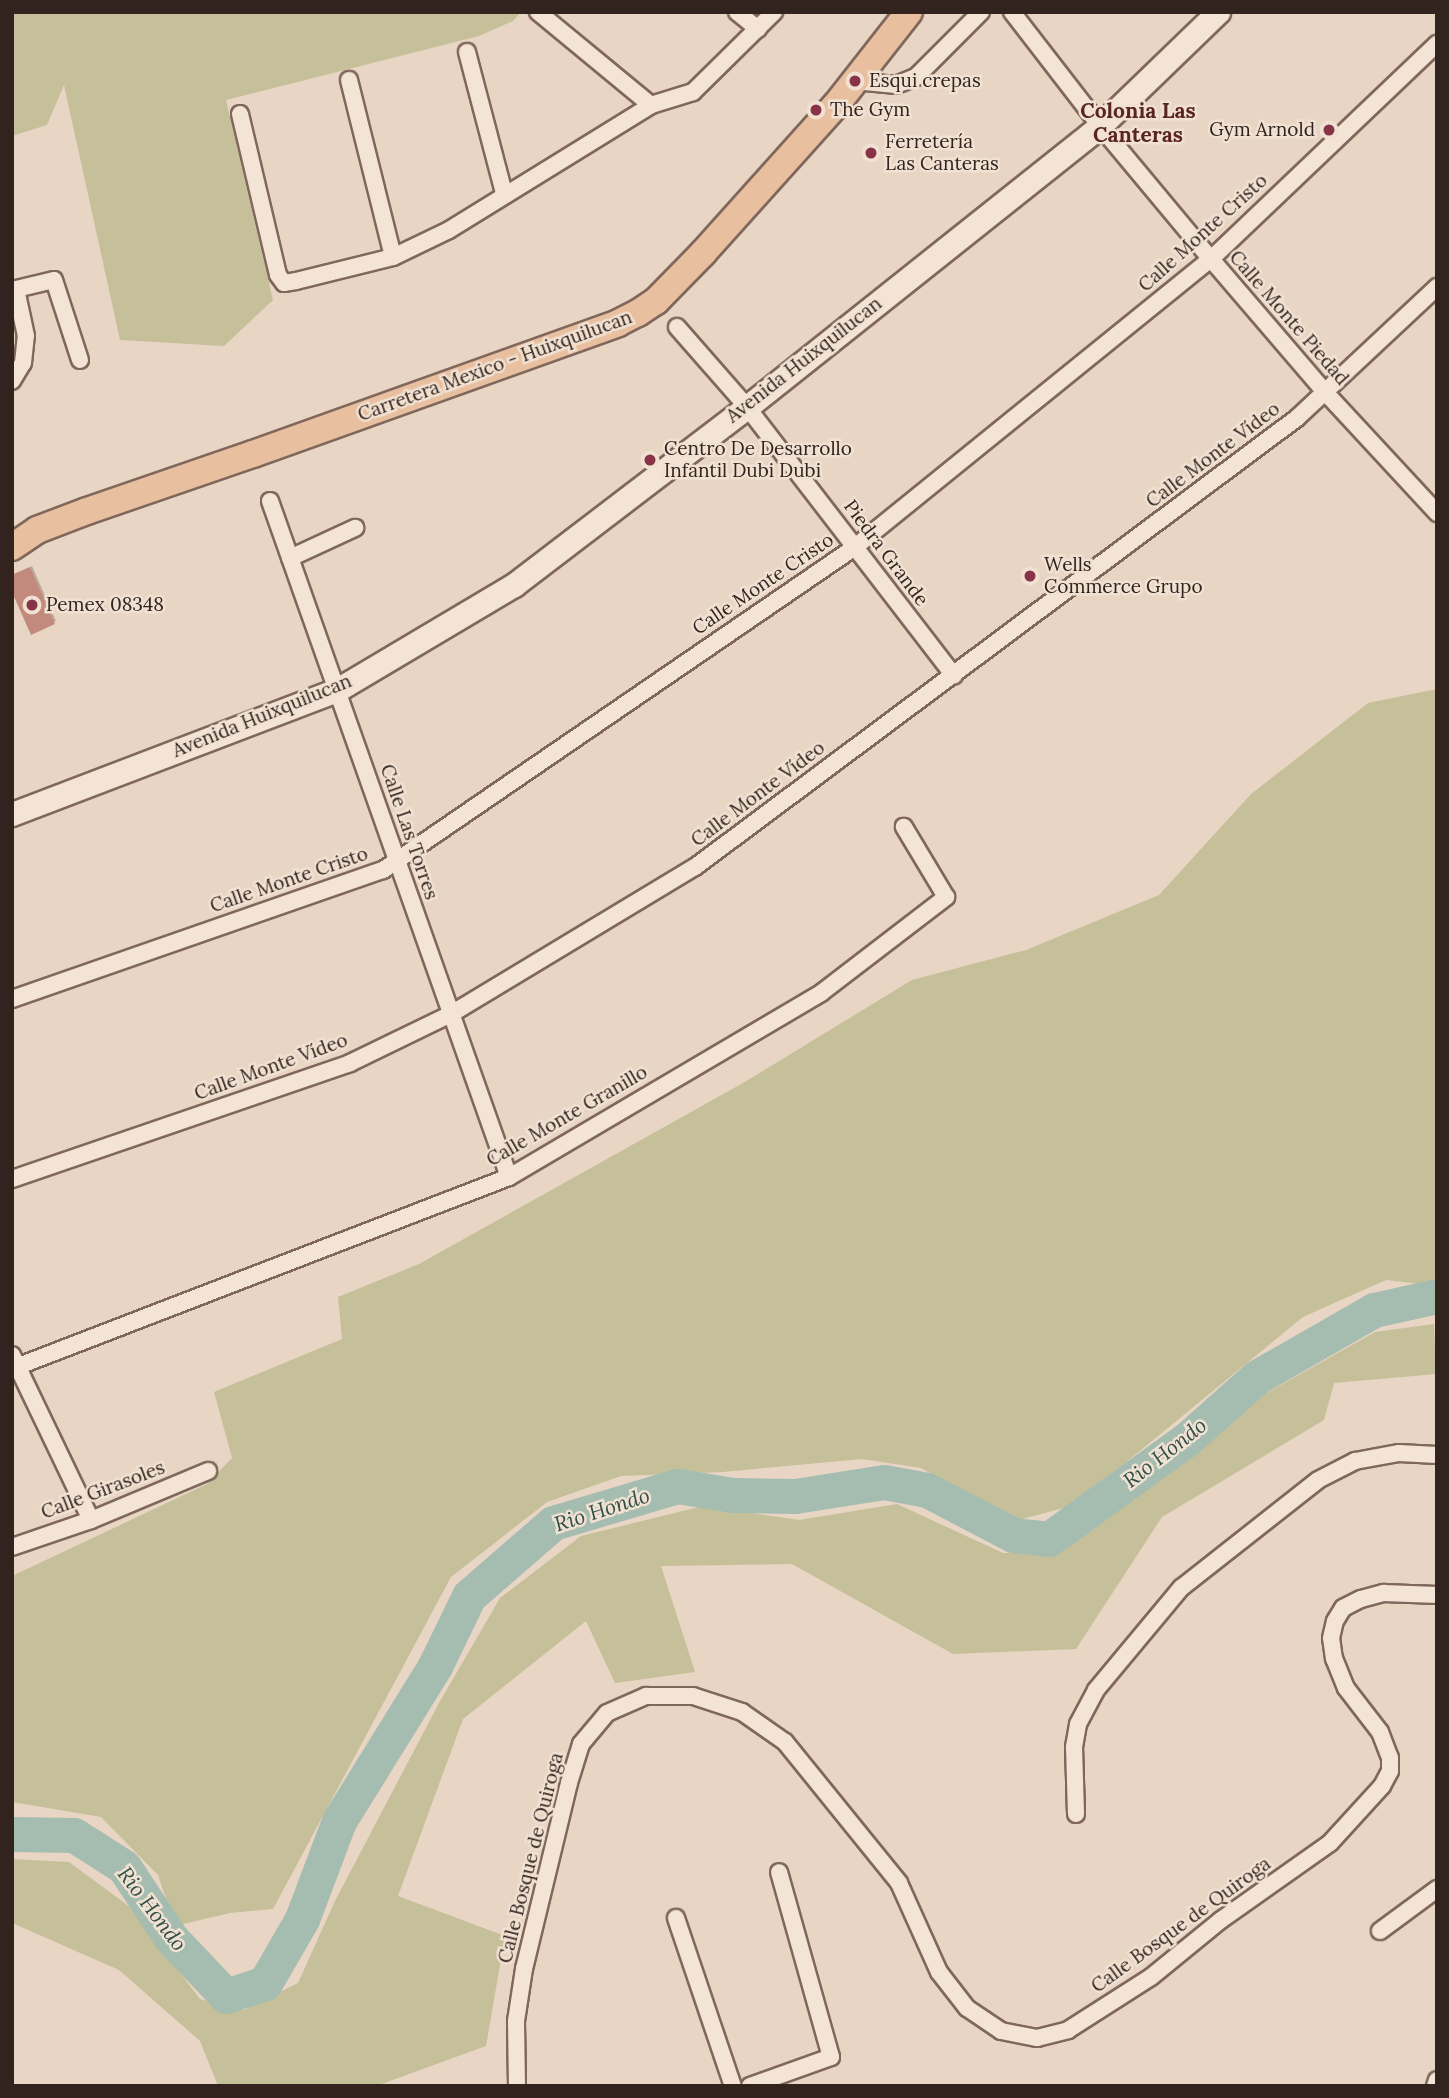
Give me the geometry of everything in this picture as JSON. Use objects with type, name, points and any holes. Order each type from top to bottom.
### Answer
[{"type":"main road","name":"Carretera Mexico - Huixquilucan","points":[[12,547],[37,530],[87,511],[253,454],[638,313],[656,301],[703,253],[855,81],[909,12]]},
{"type":"street","points":[[538,12],[651,105]]},
{"type":"street","points":[[737,12],[758,29]]},
{"type":"street","points":[[240,114],[278,275],[284,283],[393,257],[449,230],[504,193],[651,105],[693,92],[774,12]]},
{"type":"street","points":[[855,81],[896,85],[916,77],[981,12]]},
{"type":"street","name":"Calle Monte Piedad","points":[[1012,12],[1100,126],[1211,258],[1325,392],[1437,513]]},
{"type":"street","name":"Avenida Huixquilucan","points":[[12,814],[337,690],[514,585],[747,407],[1100,126],[1218,12]]},
{"type":"street","name":"Calle Monte Cristo","points":[[12,999],[383,870],[855,547],[1211,258],[1437,44]]},
{"type":"street","points":[[467,52],[504,193]]},
{"type":"street","points":[[349,80],[393,257]]},
{"type":"street","points":[[12,381],[23,363],[26,336],[14,290],[54,280],[80,360]]},
{"type":"street","name":"Calle Monte Vídeo","points":[[12,1179],[350,1063],[451,1014],[695,867],[1297,418],[1437,287]]},
{"type":"street","name":"Piedra Grande","points":[[677,327],[747,407],[954,676]]},
{"type":"street","name":"Calle Las Torres","points":[[270,501],[509,1177]]},
{"type":"street","points":[[290,558],[355,528]]},
{"type":"street","name":"Calle Monte Granillo","points":[[14,1361],[509,1177],[821,993],[946,897],[904,827]]},
{"type":"street","points":[[14,1361],[91,1520]]},
{"type":"street","points":[[1076,1814],[1074,1747],[1078,1724],[1096,1690],[1181,1588],[1318,1480],[1355,1461],[1399,1453],[1437,1455]]},
{"type":"street","name":"Calle Girasoles","points":[[12,1547],[91,1520],[208,1471]]},
{"type":"street","name":"Calle Bosque de Quiroga","points":[[517,2086],[515,2065],[518,2008],[562,1810],[581,1744],[607,1713],[646,1696],[693,1696],[742,1712],[785,1742],[899,1883],[939,1972],[967,2008],[1002,2031],[1037,2038],[1068,2031],[1151,1977],[1221,1920],[1330,1843],[1382,1786],[1390,1771],[1390,1758],[1380,1732],[1346,1688],[1334,1658],[1331,1639],[1335,1621],[1343,1608],[1361,1599],[1384,1593],[1437,1595]]},
{"type":"street","points":[[750,2086],[831,2057],[779,1872]]},
{"type":"street","points":[[1380,1931],[1437,1889]]},
{"type":"street","points":[[676,1918],[733,2086]]},
{"type":"street","points":[[1435,2086],[1437,2080]]},
{"type":"shaded area","points":[[12,12],[521,12],[513,21],[479,36],[226,100],[273,300],[224,346],[120,340],[64,85],[47,125],[12,136]]},
{"type":"shaded area","points":[[1437,689],[1437,1286],[1386,1280],[1303,1317],[1074,1505],[1015,1521],[921,1468],[862,1459],[723,1472],[621,1476],[547,1502],[451,1577],[273,1909],[230,1913],[175,1926],[158,1875],[101,1817],[12,1802],[12,1576],[207,1484],[232,1458],[214,1392],[342,1339],[338,1297],[419,1264],[743,1083],[912,980],[1026,950],[1159,895],[1251,794],[1368,703]]},
{"type":"shaded area","points":[[1434,1324],[1436,1374],[1334,1383],[1324,1420],[1162,1517],[1076,1649],[953,1654],[792,1564],[661,1566],[695,1672],[615,1683],[586,1621],[463,1719],[398,1896],[505,1936],[486,2046],[376,2086],[218,2086],[200,2041],[119,1970],[12,1923],[12,1859],[69,1862],[130,1907],[200,1999],[244,2010],[298,1983],[335,1901],[439,1703],[500,1598],[581,1536],[703,1506],[799,1520],[897,1504],[1003,1553],[1061,1553],[1261,1396],[1375,1332]]},
{"type":"building","name":"Pemex 08348","points":[[30,567],[55,624],[31,635],[12,592],[12,575]]},
{"type":"waterway","name":"Rio Hondo","points":[[12,1834],[74,1835],[124,1867],[171,1938],[226,1996],[265,1983],[302,1919],[339,1821],[435,1666],[469,1596],[553,1523],[677,1486],[733,1495],[795,1496],[884,1482],[927,1490],[1013,1535],[1049,1539],[1186,1440],[1257,1377],[1374,1310],[1437,1296]]},
{"type":"place","name":"Esqui crepas","points":[[855,81]]},
{"type":"place","name":"The Gym","points":[[816,110]]},
{"type":"place","name":"Gym Arnold","points":[[1329,130]]},
{"type":"place","name":"Ferretería Las Canteras","points":[[871,153]]},
{"type":"place","name":"Centro De Desarrollo Infantil Dubi Dubi","points":[[650,460]]},
{"type":"place","name":"Wells Commerce Grupo","points":[[1030,576]]},
{"type":"place","name":"Pemex 08348","points":[[32,605]]},
{"type":"district","name":"Colonia Las Canteras","points":[[1138,123]]}]
